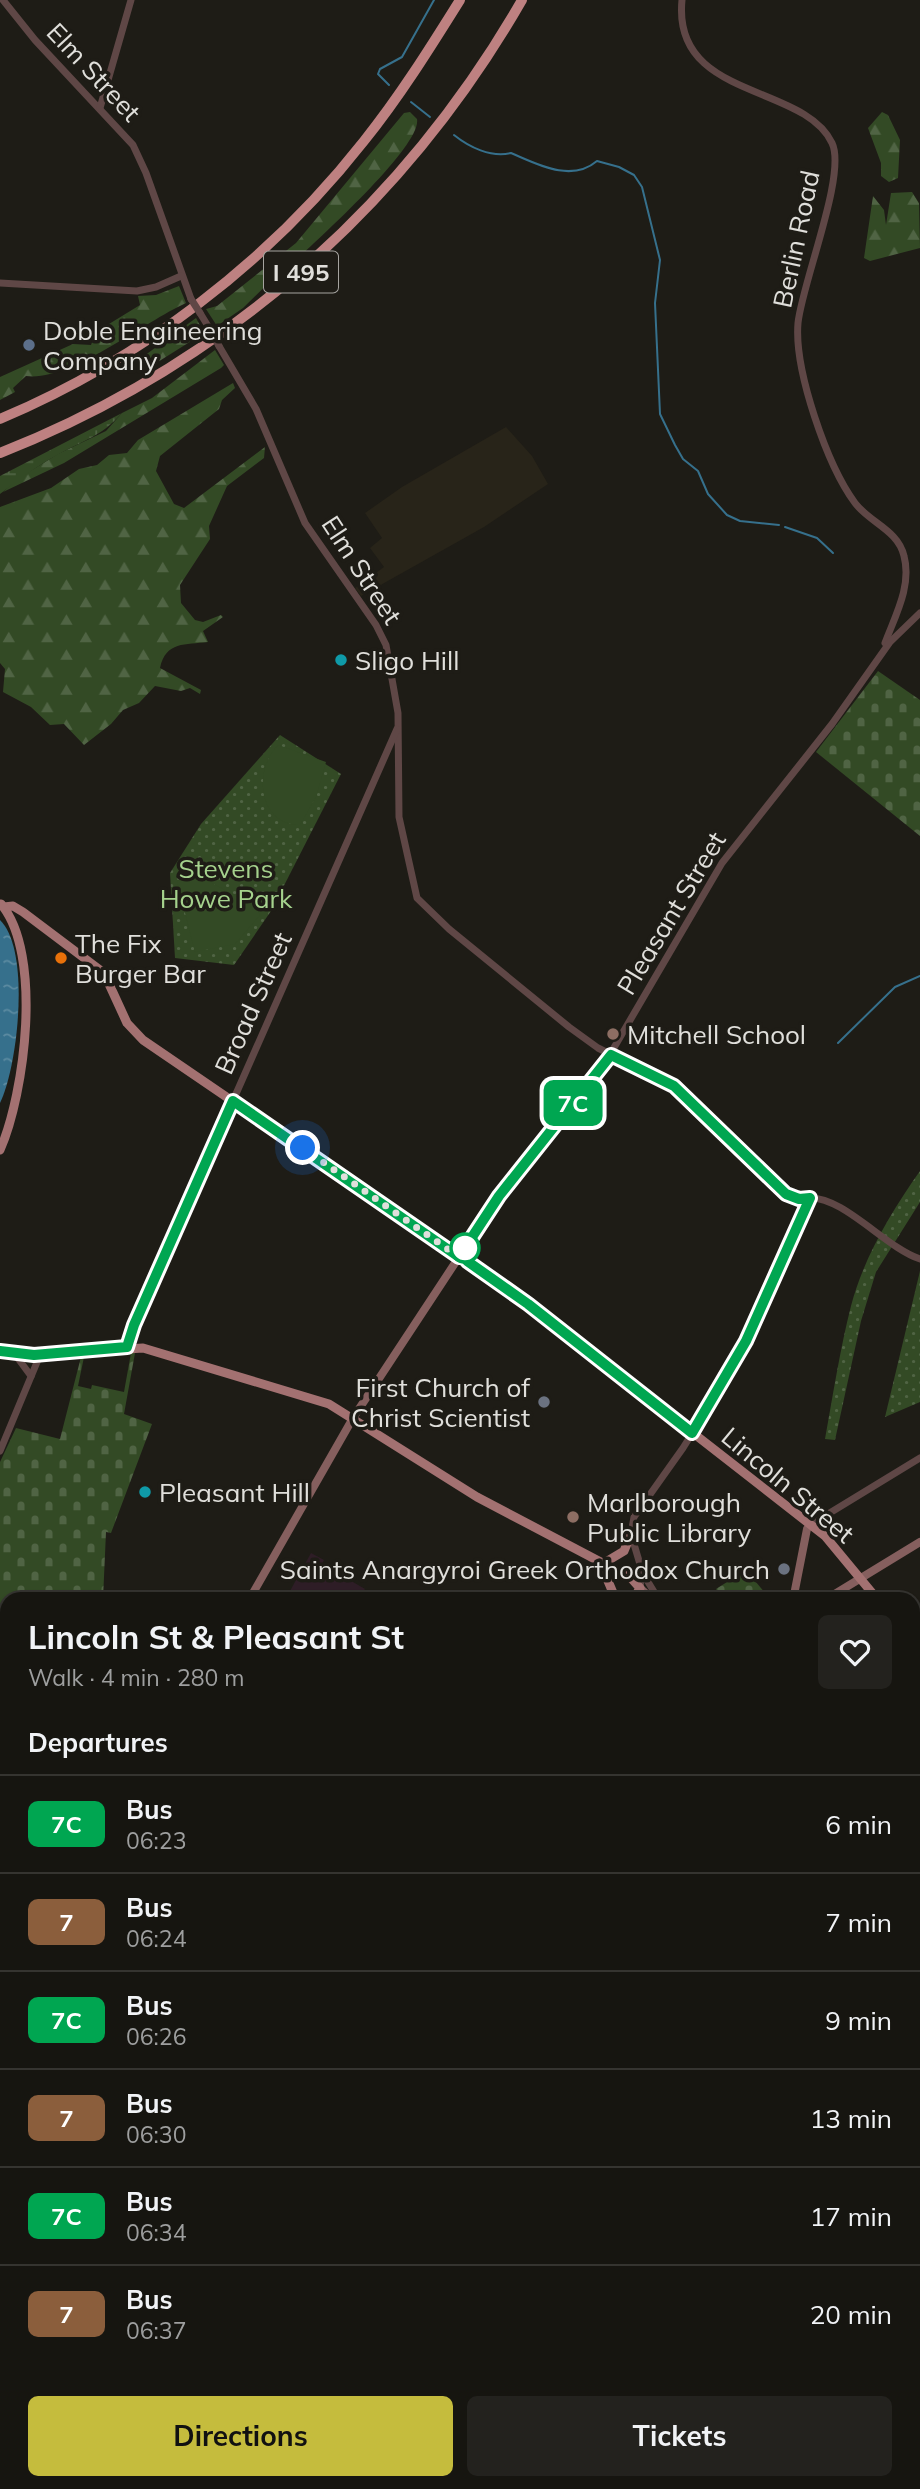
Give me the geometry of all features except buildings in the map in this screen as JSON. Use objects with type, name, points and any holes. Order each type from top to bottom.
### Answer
[{"type":"highway","name":"I 495","points":[[0,419],[27,407],[160,331],[229,279],[276,238],[364,142],[460,0]]},
{"type":"highway","name":"I 495","points":[[0,453],[97,410],[180,362],[276,294],[346,230],[399,176],[441,124],[522,0]]},
{"type":"highway","points":[[0,411],[27,407]]},
{"type":"highway","points":[[0,460],[97,410]]},
{"type":"main road","name":"Lincoln Street","points":[[2,904],[23,912],[104,973],[127,1023],[140,1038],[511,1291],[834,1544],[871,1592]]},
{"type":"main road","points":[[0,1150],[19,1088],[26,982],[22,944],[2,904]]},
{"type":"main road","name":"Pleasant Street","points":[[254,1592],[353,1418],[459,1257]]},
{"type":"main road","points":[[0,1351],[40,1355],[127,1347],[162,1352],[336,1407],[439,1475],[600,1564],[631,1578],[644,1592]]},
{"type":"main road","points":[[795,1592],[807,1528],[810,1525]]},
{"type":"main road","points":[[600,1564],[625,1551],[631,1534]]},
{"type":"main road","points":[[837,1592],[920,1542]]},
{"type":"main road","points":[[600,1564],[612,1592]]},
{"type":"main road","points":[[635,1592],[637,1586]]},
{"type":"street","name":"Elm Street","points":[[3,0],[10,12],[127,137],[142,164],[191,299],[261,419],[305,523],[381,635],[392,668],[399,725],[398,817],[417,898],[442,924],[569,1027],[611,1055],[674,1086],[786,1194],[797,1203],[805,1205]]},
{"type":"street","points":[[100,108],[131,0]]},
{"type":"street","name":"Berlin Road","points":[[682,0],[681,29],[688,44],[701,59],[738,85],[808,119],[825,132],[833,144],[835,156],[830,191],[801,303],[798,343],[806,385],[838,474],[855,503],[896,539],[904,555],[904,590],[879,656]]},
{"type":"street","points":[[0,9],[10,12]]},
{"type":"street","points":[[0,283],[137,290],[156,287],[181,276]]},
{"type":"street","name":"Pleasant Street","points":[[459,1257],[499,1196],[611,1055],[722,863],[832,724],[879,656],[904,626],[920,613]]},
{"type":"street","name":"Broad Street","points":[[127,1347],[134,1325],[399,725]]},
{"type":"street","points":[[386,754],[399,757]]},
{"type":"street","name":"Elm Street","points":[[786,1194],[796,1207],[798,1226]]},
{"type":"street","points":[[786,1194],[799,1199],[810,1198],[837,1208],[901,1251],[920,1259]]},
{"type":"street","points":[[654,1592],[642,1571],[631,1534],[638,1509],[692,1433],[746,1341],[810,1198]]},
{"type":"street","points":[[13,1353],[32,1376]]},
{"type":"street","points":[[0,1451],[40,1355]]},
{"type":"street","points":[[810,1525],[920,1458]]},
{"type":"street","points":[[637,1586],[642,1571]]},
{"type":"shaded area","points":[[506,427],[532,456],[548,484],[484,527],[361,596],[355,588],[384,567],[370,548],[382,538],[365,513],[402,487]]},
{"type":"shaded area","points":[[311,1553],[324,1560],[322,1564],[365,1589],[363,1592],[289,1592]]},
{"type":"green space","points":[[410,112],[417,119],[414,132],[386,170],[294,262],[294,258],[243,308],[217,326],[206,309],[217,306],[296,243],[404,113]]},
{"type":"green space","points":[[882,112],[888,115],[900,140],[898,178],[889,182],[881,176],[881,163],[868,128]]},
{"type":"green space","points":[[912,192],[919,203],[920,248],[870,261],[864,258],[873,196],[884,210],[886,225],[891,193]]},
{"type":"green space","points":[[179,286],[186,303],[84,361],[44,375],[26,376],[13,388],[15,392],[0,400],[0,377],[73,344],[91,345],[96,332],[140,305],[138,296],[156,295]]},
{"type":"green space","points":[[196,318],[204,333],[153,365],[133,364]]},
{"type":"green space","points":[[215,350],[224,365],[221,368],[64,463],[3,492],[16,480],[58,454],[106,431],[122,413],[152,398]]},
{"type":"green space","points":[[233,383],[235,388],[222,400],[219,409],[160,456],[156,471],[174,504],[184,508],[265,447],[264,458],[227,486],[209,526],[210,539],[180,585],[181,603],[195,620],[203,622],[221,615],[223,617],[203,631],[208,642],[184,644],[172,649],[163,659],[160,668],[201,690],[200,694],[190,688],[181,691],[155,686],[139,703],[123,710],[111,724],[84,745],[64,724],[50,725],[31,707],[3,692],[5,669],[0,663],[0,507],[51,488],[79,469],[97,465],[109,455],[127,453],[138,440]]},
{"type":"green space","points":[[122,413],[100,432],[43,463],[0,494],[0,476]]},
{"type":"green space","points":[[878,671],[920,700],[920,836],[816,752]]},
{"type":"green space","name":"Stevens Howe Park","points":[[280,735],[341,774],[271,911],[234,965],[175,958],[170,873],[201,824]]},
{"type":"green space","points":[[278,745],[326,762],[316,797],[300,825],[286,823],[275,816],[264,794],[265,768]]},
{"type":"green space","points":[[186,875],[201,877],[256,907],[260,915],[235,944],[195,952],[177,881]]},
{"type":"green space","points":[[920,1171],[920,1202],[876,1272],[861,1321],[835,1440],[825,1439],[843,1339],[863,1270],[899,1202]]},
{"type":"green space","points":[[920,1271],[920,1402],[885,1417]]},
{"type":"green space","points":[[131,1353],[135,1353],[124,1414],[152,1424],[111,1533],[106,1532],[103,1592],[0,1592],[0,1462],[16,1428],[60,1439],[81,1357],[84,1357],[78,1386],[91,1389],[92,1385],[124,1392]]},
{"type":"green space","points":[[746,1570],[764,1592],[718,1592],[716,1589]]},
{"type":"water","points":[[0,920],[10,935],[16,956],[18,1009],[12,1063],[0,1103]]},
{"type":"waterway","points":[[389,85],[378,74],[380,69],[402,57],[434,0]]},
{"type":"waterway","points":[[411,102],[430,117]]},
{"type":"waterway","points":[[454,135],[481,150],[496,154],[511,153],[554,169],[576,171],[597,161],[619,167],[634,175],[642,187],[660,260],[655,303],[660,414],[683,459],[698,471],[708,494],[727,515],[740,521],[779,525]]},
{"type":"waterway","points":[[785,527],[817,538],[833,553]]},
{"type":"waterway","points":[[838,1043],[895,987],[920,976]]},
{"type":"bus line","name":"7C","points":[[0,1351],[34,1355],[127,1347],[134,1325],[233,1101],[459,1257],[499,1196],[611,1055],[627,1060],[674,1086],[694,1102],[786,1194],[799,1199],[810,1198],[746,1341],[692,1433],[511,1291],[467,1261]]},
{"type":"place","name":"Doble Engineering Company","points":[[29,345]]},
{"type":"place","name":"Sligo Hill","points":[[341,660]]},
{"type":"place","name":"The Fix Burger Bar","points":[[61,958]]},
{"type":"place","name":"Mitchell School","points":[[613,1034]]},
{"type":"place","name":"First Church of Christ Scientist","points":[[544,1402]]},
{"type":"place","name":"Pleasant Hill","points":[[145,1492]]},
{"type":"place","name":"Marlborough Public Library","points":[[573,1517]]},
{"type":"place","name":"Saints Anargyroi Greek Orthodox Church","points":[[784,1569]]},
{"type":"route","points":[[303,1148],[459,1257],[465,1248]]}]
